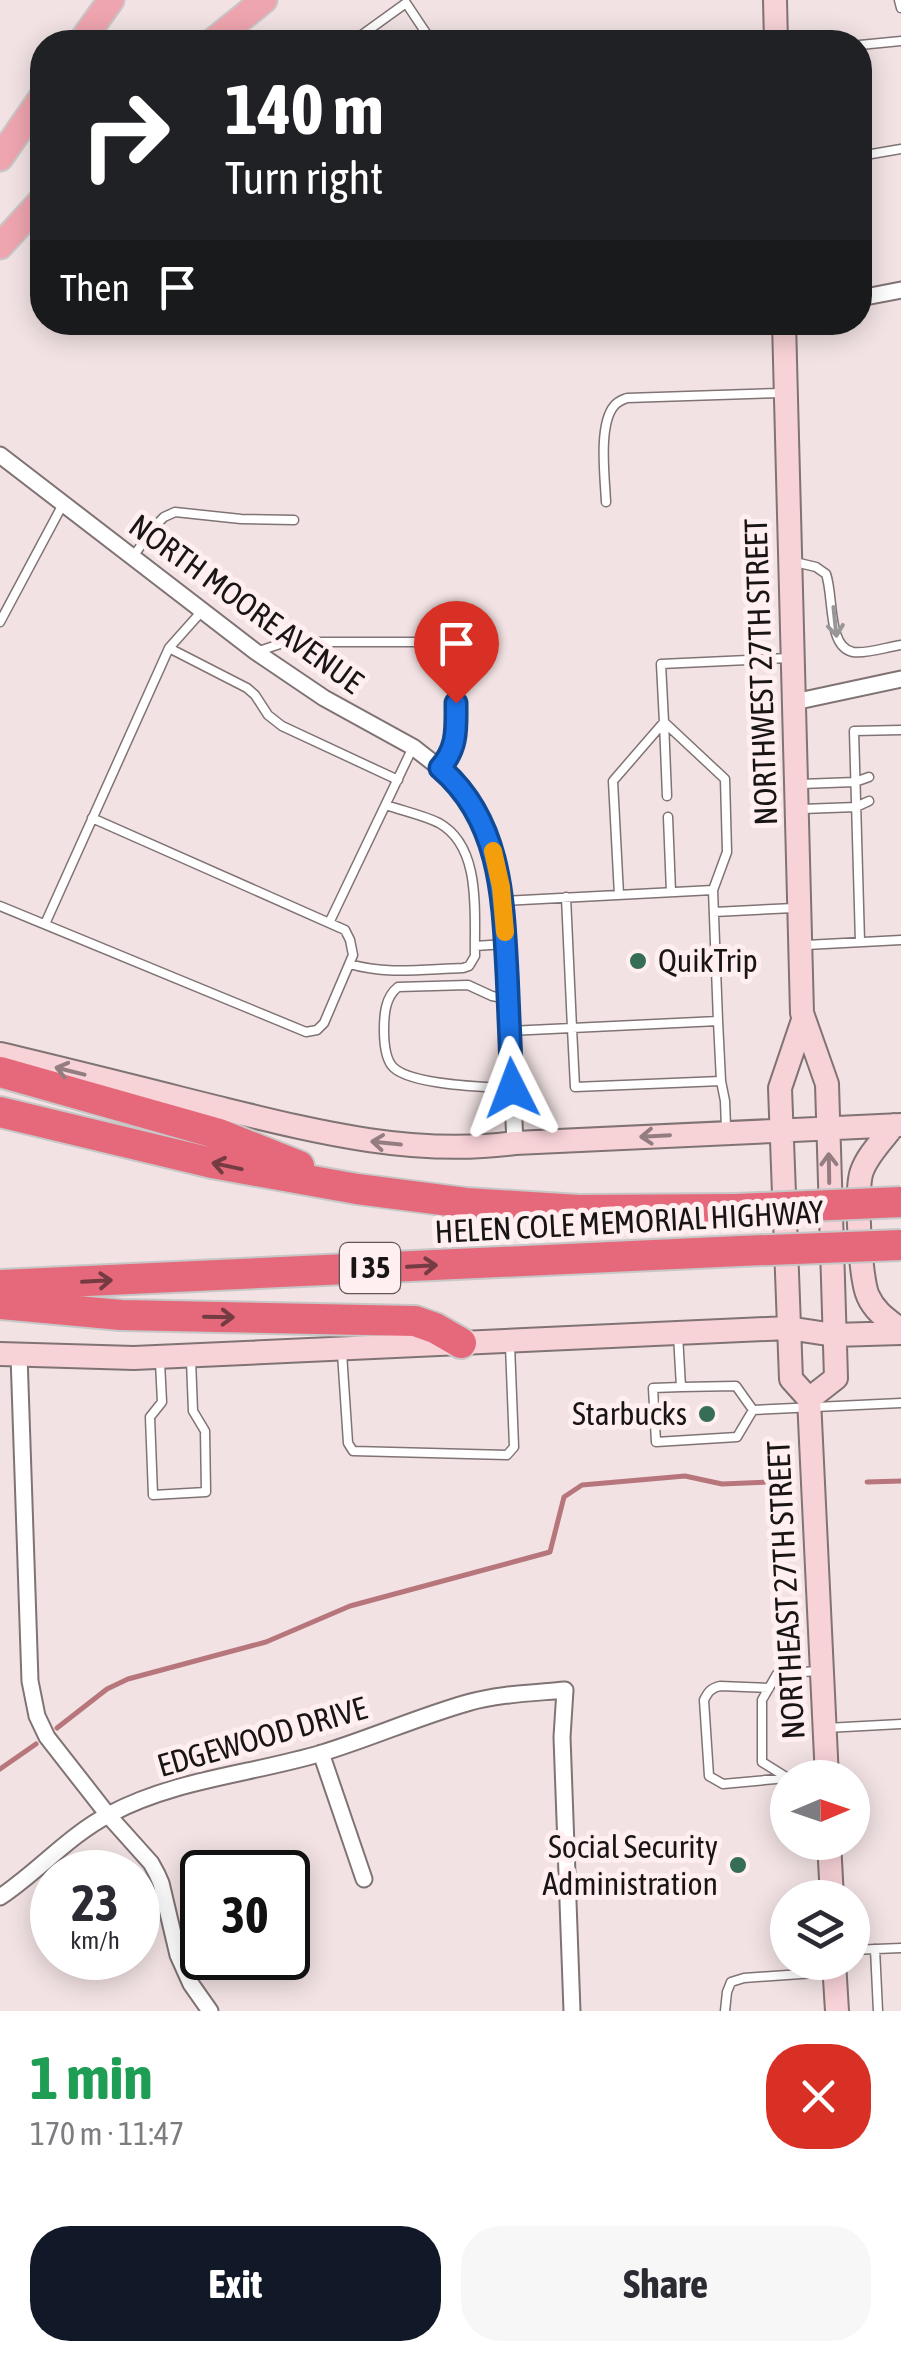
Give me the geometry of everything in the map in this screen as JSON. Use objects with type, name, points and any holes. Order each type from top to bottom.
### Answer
[{"type":"highway","points":[[0,1072],[219,1134],[357,1189]]},
{"type":"highway","name":"HELEN COLE MEMORIAL HIGHWAY","points":[[0,1112],[212,1163],[357,1189],[466,1203],[615,1210],[901,1202]]},
{"type":"highway","name":"HELEN COLE MEMORIAL HIGHWAY","points":[[0,1285],[901,1245]]},
{"type":"highway","points":[[0,1304],[121,1315],[415,1321],[461,1343]]},
{"type":"main road","points":[[90,30],[111,0]]},
{"type":"main road","points":[[227,30],[264,0]]},
{"type":"main road","points":[[775,0],[776,30]]},
{"type":"main road","points":[[0,158],[30,114]]},
{"type":"main road","points":[[0,246],[30,213]]},
{"type":"main road","name":"NORTHWEST 27TH STREET","points":[[784,335],[803,1020],[827,1084],[834,1335]]},
{"type":"main road","name":"NORTHWEST 27TH STREET","points":[[788,1328],[780,1088],[803,1020]]},
{"type":"main road","points":[[0,1054],[320,1133],[368,1141],[484,1147],[515,1142],[897,1125]]},
{"type":"main road","points":[[897,1125],[866,1163],[859,1182],[864,1286],[878,1312],[901,1331]]},
{"type":"main road","points":[[10,1355],[191,1356],[788,1328],[834,1335],[901,1331]]},
{"type":"main road","name":"NORTHEAST 27TH STREET","points":[[788,1328],[790,1379],[809,1403],[826,1760]]},
{"type":"main road","name":"NORTHEAST 27TH STREET","points":[[809,1403],[836,1378],[834,1335]]},
{"type":"main road","points":[[836,1980],[837,2011]]},
{"type":"street","points":[[872,296],[901,290]]},
{"type":"street","name":"NORTH MOORE AVENUE","points":[[0,456],[256,652],[324,698],[414,747],[440,768],[473,805],[497,865],[503,901],[515,1142]]},
{"type":"street","points":[[794,702],[901,679]]},
{"type":"street","points":[[10,1355],[32,1699],[37,1716],[47,1736],[157,1874],[184,1970],[210,2011]]},
{"type":"street","name":"EDGEWOOD DRIVE","points":[[0,1897],[84,1830],[141,1800],[320,1754],[468,1702],[565,1690],[562,1737],[572,2011]]},
{"type":"street","points":[[320,1754],[364,1879]]},
{"type":"lane","points":[[900,0],[901,8]]},
{"type":"lane","points":[[368,30],[406,1],[424,30]]},
{"type":"lane","points":[[872,44],[901,40]]},
{"type":"lane","points":[[872,154],[901,149]]},
{"type":"lane","points":[[606,502],[604,445],[608,419],[618,402],[628,398],[786,392]]},
{"type":"lane","points":[[0,622],[63,504]]},
{"type":"lane","points":[[132,558],[164,517],[175,512],[241,520],[294,520]]},
{"type":"lane","points":[[790,562],[816,567],[826,574],[835,635],[843,648],[853,652],[901,646]]},
{"type":"lane","points":[[45,924],[169,648],[202,611]]},
{"type":"lane","points":[[256,652],[286,642],[434,642],[448,654],[455,669],[456,737],[440,768]]},
{"type":"lane","points":[[169,648],[247,688],[268,716],[282,726],[398,780]]},
{"type":"lane","points":[[667,796],[661,664],[793,658]]},
{"type":"lane","points":[[664,722],[725,779],[727,852],[713,890],[726,1133]]},
{"type":"lane","points":[[619,895],[613,781],[664,722]]},
{"type":"lane","points":[[860,942],[854,731],[901,730]]},
{"type":"lane","points":[[330,921],[414,747]]},
{"type":"lane","points":[[796,784],[856,782],[869,777]]},
{"type":"lane","points":[[797,809],[856,807],[870,801]]},
{"type":"lane","points":[[350,964],[384,970],[463,968],[474,961],[471,869],[462,845],[435,821],[386,805]]},
{"type":"lane","points":[[668,816],[671,892]]},
{"type":"lane","points":[[0,906],[306,1032],[317,1030],[324,1023],[353,955],[345,930],[92,818]]},
{"type":"lane","points":[[857,824],[870,824]]},
{"type":"lane","points":[[858,848],[871,847]]},
{"type":"lane","points":[[858,871],[872,870]]},
{"type":"lane","points":[[503,901],[713,890]]},
{"type":"lane","points":[[566,897],[575,1087],[680,1079],[721,1081]]},
{"type":"lane","points":[[714,912],[800,908]]},
{"type":"lane","points":[[800,946],[901,940]]},
{"type":"lane","points":[[475,946],[506,944]]},
{"type":"lane","points":[[508,999],[468,985],[398,987],[384,1011],[384,1035],[388,1060],[410,1077],[512,1088]]},
{"type":"lane","points":[[509,1031],[678,1028],[718,1021]]},
{"type":"lane","points":[[678,1333],[680,1387]]},
{"type":"lane","points":[[342,1349],[348,1443],[353,1451],[506,1455],[514,1447],[510,1341]]},
{"type":"lane","points":[[160,1357],[162,1402],[150,1417],[153,1496],[206,1492],[204,1431],[193,1410],[191,1356]]},
{"type":"lane","points":[[736,1386],[753,1410],[737,1436],[656,1442],[654,1388],[736,1386]]},
{"type":"lane","points":[[753,1410],[809,1403],[901,1402]]},
{"type":"lane","points":[[770,1767],[762,1762],[762,1700],[777,1674],[822,1670]]},
{"type":"lane","points":[[769,1688],[713,1687],[704,1700],[709,1776],[723,1784],[770,1780]]},
{"type":"lane","points":[[824,1728],[901,1724]]},
{"type":"lane","points":[[870,1950],[901,1948]]},
{"type":"lane","points":[[875,1950],[878,2011]]},
{"type":"lane","points":[[725,2011],[731,1982],[770,1975]]},
{"type":"waterway","points":[[57,1728],[107,1689],[128,1679],[266,1642],[350,1606],[550,1552],[564,1497],[582,1485],[685,1476],[722,1484],[770,1482]]},
{"type":"waterway","points":[[867,1482],[901,1481]]},
{"type":"waterway","points":[[0,1769],[36,1744]]},
{"type":"slow traffic","points":[[493,851],[505,932]]},
{"type":"place","name":"QuikTrip","points":[[638,961]]},
{"type":"place","name":"Starbucks","points":[[707,1414]]},
{"type":"place","name":"Social Security Administration","points":[[738,1865]]},
{"type":"route","points":[[456,703],[454,747],[440,768],[473,805],[497,865],[504,906],[512,1088]]}]
